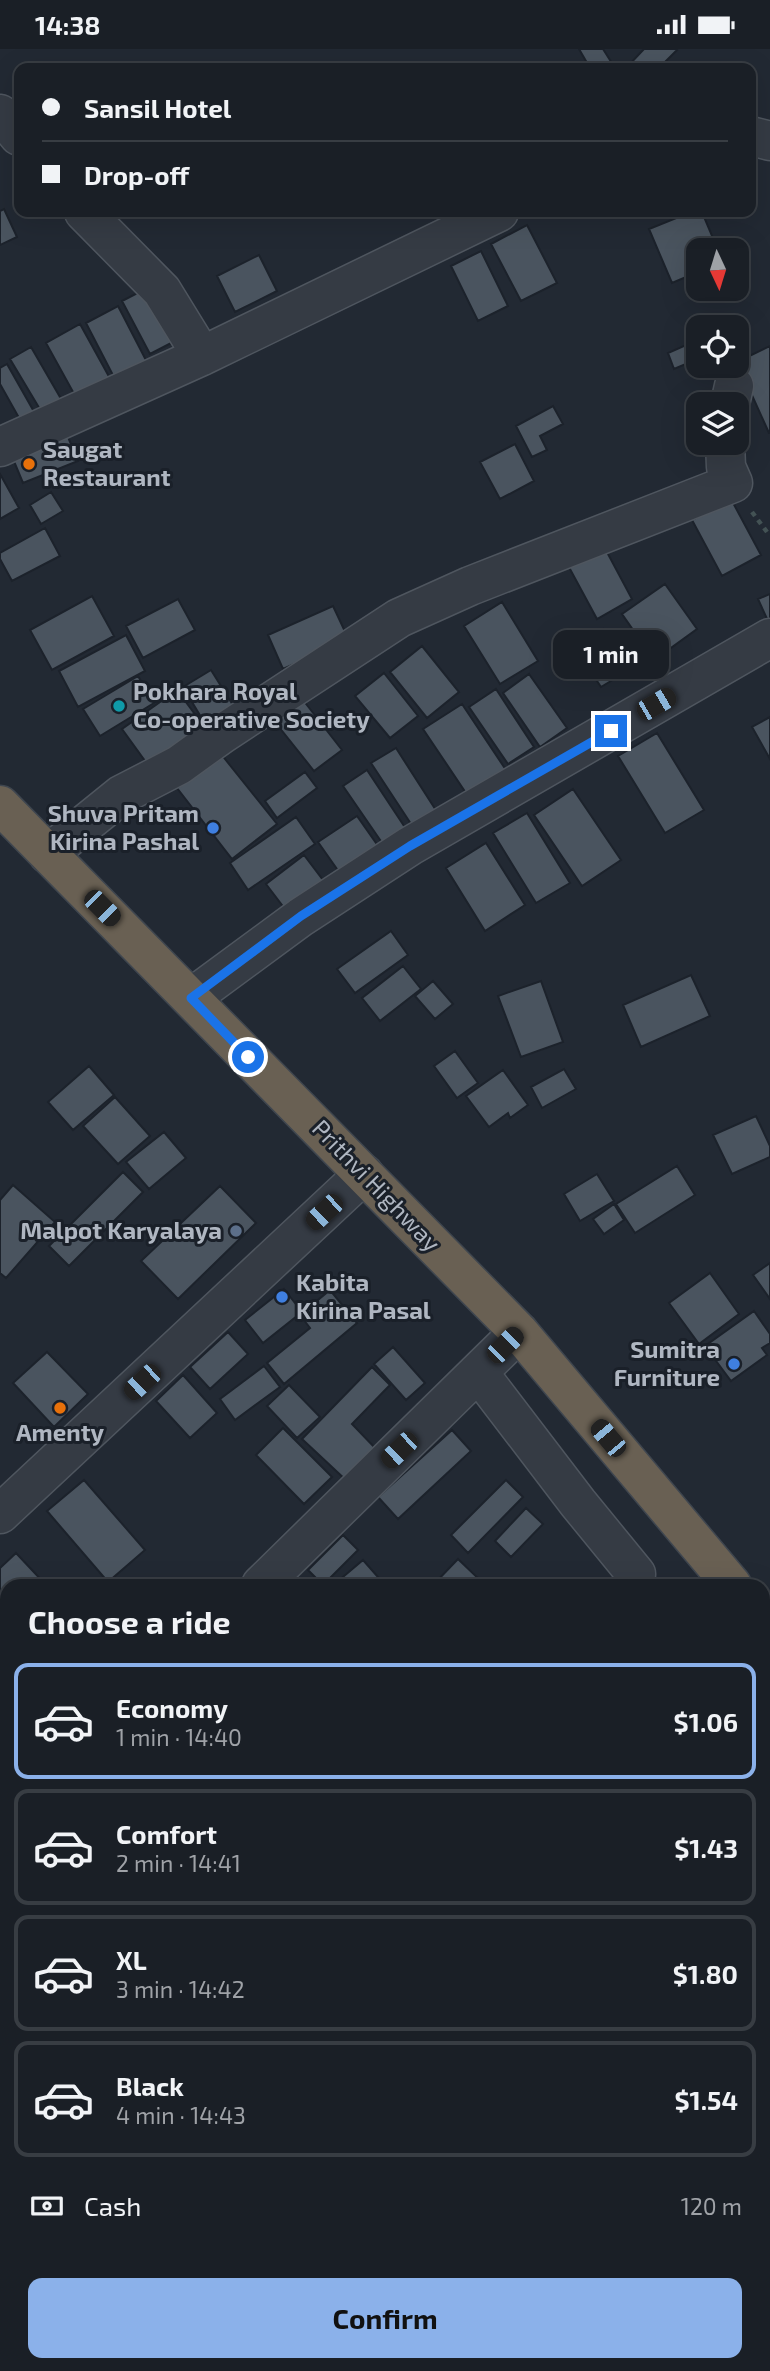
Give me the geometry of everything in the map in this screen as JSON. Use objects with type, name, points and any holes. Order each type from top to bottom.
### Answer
[{"type":"highway","name":"Prithvi Highway","points":[[0,805],[519,1332],[727,1579]]},
{"type":"street","points":[[0,114],[14,130]]},
{"type":"street","points":[[89,217],[162,291],[202,356]]},
{"type":"street","points":[[0,447],[202,356],[489,217]]},
{"type":"street","points":[[48,854],[121,795],[179,765],[399,618],[470,586],[733,483],[726,467],[726,455]]},
{"type":"street","points":[[191,998],[301,916],[410,846],[770,638]]},
{"type":"street","points":[[0,1514],[364,1174]]},
{"type":"street","points":[[267,1579],[519,1332]]},
{"type":"street","points":[[478,1372],[636,1574],[636,1579]]},
{"type":"building","points":[[579,49],[603,49],[612,63],[587,63]]},
{"type":"building","points":[[644,49],[677,50],[664,63],[631,63]]},
{"type":"building","points":[[4,209],[17,237],[0,245],[0,211]]},
{"type":"building","points":[[679,217],[704,217],[713,238],[686,238],[686,277],[672,283],[649,229]]},
{"type":"building","points":[[527,225],[557,283],[521,301],[491,244]]},
{"type":"building","points":[[481,251],[508,306],[478,321],[451,266]]},
{"type":"building","points":[[259,255],[277,291],[235,312],[217,276]]},
{"type":"building","points":[[149,287],[177,340],[150,354],[122,301]]},
{"type":"building","points":[[118,306],[149,366],[117,383],[86,323]]},
{"type":"building","points":[[80,324],[112,382],[78,401],[46,343]]},
{"type":"building","points":[[686,345],[686,364],[674,369],[668,353]]},
{"type":"building","points":[[770,346],[770,433],[744,378],[749,378],[749,356]]},
{"type":"building","points":[[31,347],[64,404],[44,416],[10,359]]},
{"type":"building","points":[[7,364],[37,417],[23,425],[0,384],[0,368]]},
{"type":"building","points":[[553,406],[563,424],[540,436],[547,450],[532,457],[516,426]]},
{"type":"building","points":[[63,425],[78,461],[23,483],[8,447]]},
{"type":"building","points":[[515,444],[534,481],[500,499],[480,462]]},
{"type":"building","points":[[0,474],[19,508],[0,519]]},
{"type":"building","points":[[51,492],[63,511],[41,524],[30,505]]},
{"type":"building","points":[[731,499],[761,555],[722,576],[692,520]]},
{"type":"building","points":[[45,528],[60,556],[12,581],[0,559],[0,553]]},
{"type":"building","points":[[600,539],[632,599],[597,619],[564,558]]},
{"type":"building","points":[[665,584],[697,629],[668,650],[659,637],[645,647],[622,614]]},
{"type":"building","points":[[770,594],[770,620],[768,621],[758,599]]},
{"type":"building","points":[[92,596],[114,636],[52,670],[30,630]]},
{"type":"building","points":[[178,599],[195,630],[143,658],[126,626]]},
{"type":"building","points":[[502,602],[538,661],[500,684],[464,626]]},
{"type":"building","points":[[333,606],[349,640],[283,669],[268,635]]},
{"type":"building","points":[[603,629],[629,670],[601,687],[574,646]]},
{"type":"building","points":[[126,635],[145,671],[78,707],[59,671]]},
{"type":"building","points":[[422,646],[459,692],[427,718],[390,672]]},
{"type":"building","points":[[211,670],[236,710],[207,727],[183,687]]},
{"type":"building","points":[[384,673],[418,716],[390,738],[355,696]]},
{"type":"building","points":[[529,674],[567,728],[540,747],[503,693]]},
{"type":"building","name":"Pokhara Royal Co-operative Society","points":[[138,676],[154,703],[100,736],[83,709]]},
{"type":"building","points":[[496,689],[534,747],[508,764],[469,707]]},
{"type":"building","points":[[177,690],[208,732],[153,772],[122,729]]},
{"type":"building","points":[[303,700],[342,750],[314,771],[275,722]]},
{"type":"building","points":[[462,704],[506,770],[468,796],[423,729]]},
{"type":"building","points":[[770,717],[770,759],[752,727]]},
{"type":"building","points":[[657,733],[704,810],[665,833],[618,756]]},
{"type":"building","points":[[396,748],[439,815],[415,830],[371,763]]},
{"type":"building","points":[[221,754],[277,824],[232,859],[177,788]]},
{"type":"building","points":[[367,770],[410,835],[387,850],[343,786]]},
{"type":"building","points":[[305,772],[317,788],[277,818],[265,801]]},
{"type":"building","points":[[573,789],[621,860],[582,886],[534,815]]},
{"type":"building","points":[[527,813],[570,883],[536,903],[493,833]]},
{"type":"building","points":[[357,816],[383,853],[344,879],[318,842]]},
{"type":"building","points":[[296,817],[315,844],[248,890],[230,863]]},
{"type":"building","points":[[486,843],[525,905],[485,931],[446,868]]},
{"type":"building","points":[[304,855],[329,888],[285,909],[266,884]]},
{"type":"building","points":[[391,931],[408,955],[355,993],[337,969]]},
{"type":"building","points":[[403,966],[421,989],[380,1021],[362,998]]},
{"type":"building","points":[[691,975],[710,1016],[641,1047],[623,1005]]},
{"type":"building","points":[[433,981],[453,1004],[435,1019],[415,996]]},
{"type":"building","points":[[541,981],[563,1042],[521,1057],[498,996]]},
{"type":"building","points":[[455,1051],[478,1083],[457,1098],[434,1066]]},
{"type":"building","points":[[89,1066],[114,1095],[73,1130],[48,1102]]},
{"type":"building","points":[[564,1069],[576,1089],[542,1108],[531,1087]]},
{"type":"building","points":[[503,1070],[528,1105],[510,1118],[508,1113],[489,1127],[466,1096]]},
{"type":"building","points":[[115,1097],[150,1136],[118,1164],[83,1126]]},
{"type":"building","points":[[756,1116],[770,1146],[770,1157],[732,1174],[713,1135]]},
{"type":"building","points":[[164,1132],[186,1158],[149,1189],[126,1162]]},
{"type":"building","points":[[677,1166],[695,1195],[635,1233],[616,1204]]},
{"type":"building","points":[[123,1172],[143,1192],[69,1266],[49,1246]]},
{"type":"building","points":[[597,1174],[614,1201],[580,1221],[564,1194]]},
{"type":"building","points":[[13,1185],[55,1222],[6,1278],[0,1273],[0,1200]]},
{"type":"building","points":[[220,1186],[256,1223],[178,1299],[141,1261]]},
{"type":"building","points":[[614,1204],[624,1220],[604,1234],[593,1219]]},
{"type":"building","points":[[770,1263],[770,1299],[753,1275]]},
{"type":"building","points":[[710,1273],[739,1314],[699,1344],[669,1303]]},
{"type":"building","points":[[284,1289],[302,1312],[263,1343],[245,1320]]},
{"type":"building","points":[[330,1290],[357,1323],[284,1384],[267,1363],[310,1328],[300,1315]]},
{"type":"building","points":[[754,1311],[770,1334],[770,1343],[762,1348],[767,1355],[731,1381],[705,1346]]},
{"type":"building","points":[[228,1332],[248,1354],[210,1389],[190,1367]]},
{"type":"building","points":[[393,1347],[425,1383],[406,1400],[374,1364]]},
{"type":"building","points":[[47,1352],[88,1394],[54,1427],[13,1383]]},
{"type":"building","points":[[264,1366],[280,1387],[235,1420],[220,1399]]},
{"type":"building","points":[[372,1367],[390,1385],[352,1424],[378,1451],[348,1482],[302,1439]]},
{"type":"building","points":[[183,1375],[217,1413],[190,1438],[156,1401]]},
{"type":"building","points":[[289,1385],[320,1417],[297,1438],[267,1406]]},
{"type":"building","points":[[283,1428],[332,1477],[304,1504],[256,1455]]},
{"type":"building","points":[[452,1430],[471,1451],[398,1519],[378,1497]]},
{"type":"building","points":[[84,1480],[145,1550],[111,1579],[105,1579],[47,1511]]},
{"type":"building","points":[[506,1480],[523,1497],[468,1553],[451,1535]]},
{"type":"building","points":[[526,1508],[543,1524],[511,1557],[495,1541]]},
{"type":"building","points":[[343,1535],[358,1550],[329,1579],[317,1579],[308,1570]]},
{"type":"building","points":[[16,1553],[40,1579],[0,1579],[0,1568]]},
{"type":"building","points":[[458,1559],[479,1579],[439,1579]]},
{"type":"building","points":[[363,1560],[380,1579],[341,1579]]},
{"type":"place","name":"Saugat Restaurant","points":[[29,464]]},
{"type":"place","name":"Pokhara Royal Co-operative Society","points":[[119,706]]},
{"type":"place","name":"Shuva Pritam Kirina Pashal","points":[[213,828]]},
{"type":"place","name":"Malpot Karyalaya","points":[[236,1231]]},
{"type":"place","name":"Kabita Kirina Pasal","points":[[282,1297]]},
{"type":"place","name":"Sumitra Furniture","points":[[734,1364]]},
{"type":"place","name":"Amenty","points":[[60,1408]]},
{"type":"route","points":[[248,1057],[191,998],[301,916],[410,846],[611,731]]}]
